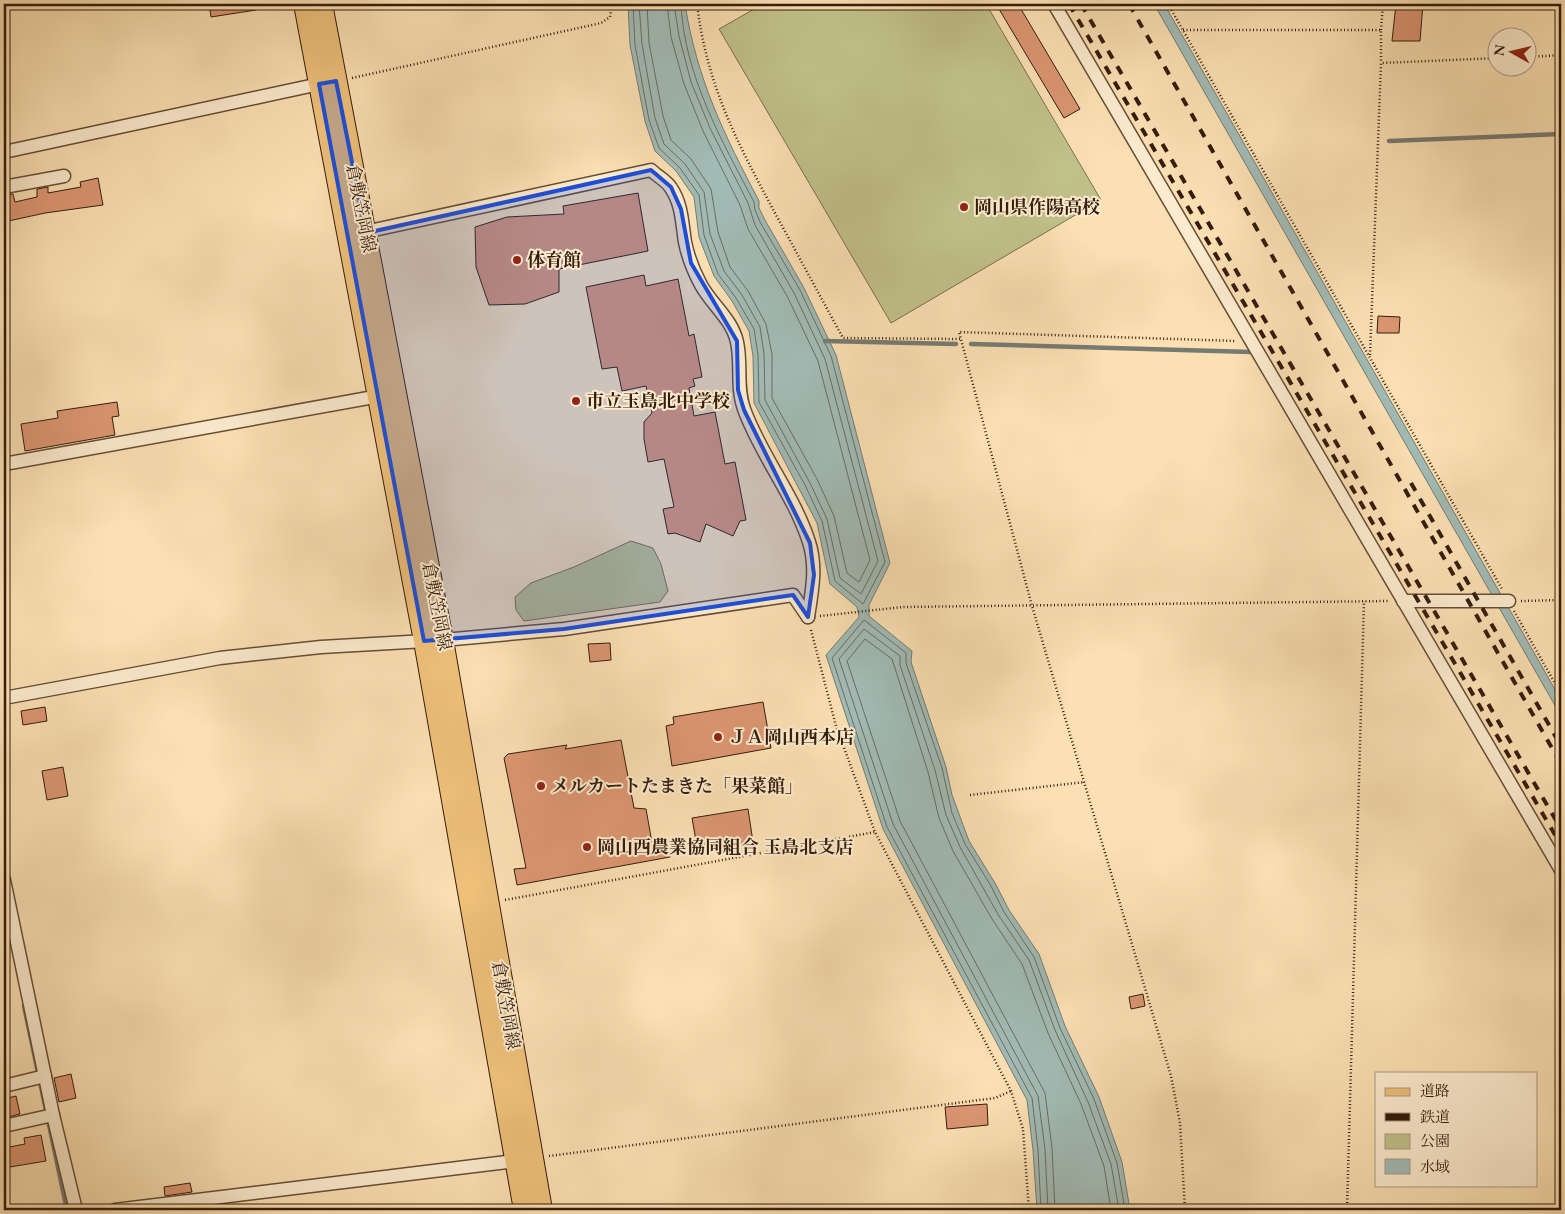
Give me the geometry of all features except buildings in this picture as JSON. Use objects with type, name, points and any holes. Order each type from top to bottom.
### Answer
[{"type":"main road","name":"倉敷笠岡線","points":[[304,4],[328,83]]},
{"type":"main road","name":"倉敷笠岡線","points":[[322,4],[328,83],[434,640],[524,1160],[542,1210]]},
{"type":"main road","name":"倉敷笠岡線","points":[[434,640],[489,902],[524,1160],[524,1210]]},
{"type":"street","points":[[1054,4],[1561,870]]},
{"type":"street","points":[[4,152],[328,83]]},
{"type":"street","points":[[356,233],[651,170],[671,187],[681,209],[685,244],[692,263],[702,286],[728,320],[737,341],[738,390],[744,410],[759,443],[791,498],[810,543],[814,575],[808,617]]},
{"type":"street","points":[[4,187],[64,176]]},
{"type":"street","points":[[4,464],[387,394]]},
{"type":"street","points":[[4,698],[220,658],[321,647],[434,640],[564,628],[793,595],[808,617]]},
{"type":"street","points":[[1403,601],[1503,601]]},
{"type":"street","points":[[4,880],[6,903],[76,1210]]},
{"type":"street","points":[[4,1086],[45,1076]]},
{"type":"street","points":[[4,1126],[53,1115]]},
{"type":"street","points":[[115,1210],[524,1160]]},
{"type":"path","points":[[328,83],[601,23],[610,17],[612,4]]},
{"type":"path","points":[[697,4],[701,39],[714,88],[734,137],[842,338],[960,339]]},
{"type":"path","points":[[1168,4],[1370,356],[1503,601],[1561,694]]},
{"type":"path","points":[[1370,356],[1383,4]]},
{"type":"path","points":[[1183,30],[1381,30]]},
{"type":"path","points":[[1538,57],[1561,56]]},
{"type":"path","points":[[1381,63],[1488,58]]},
{"type":"path","points":[[1185,1210],[1180,1123],[1171,1076],[1086,782],[1032,606],[959,332],[1252,342]]},
{"type":"path","points":[[1503,601],[1561,600]]},
{"type":"path","points":[[1347,1210],[1364,601]]},
{"type":"path","points":[[1029,1210],[1023,1129],[1011,1092],[875,832],[836,726],[808,617],[902,607],[1403,601]]},
{"type":"path","points":[[970,795],[1086,782]]},
{"type":"path","points":[[489,902],[875,832]]},
{"type":"path","points":[[524,1160],[995,1098],[1011,1092]]},
{"type":"highlighted area","points":[[336,81],[366,233],[651,170],[671,187],[681,209],[691,263],[737,341],[738,390],[744,410],[810,543],[814,575],[808,617],[793,595],[564,629],[424,641],[319,84]]},
{"type":"green space","name":"岡山県作陽高校","points":[[763,4],[986,4],[1101,200],[891,323],[719,29]]},
{"type":"green space","points":[[631,541],[653,548],[661,564],[668,591],[660,602],[524,621],[516,610],[515,597],[531,583],[574,567]]},
{"type":"water","points":[[628,4],[685,4],[690,32],[713,106],[734,153],[759,201],[759,208],[804,288],[836,355],[890,563],[869,605],[869,616],[912,651],[911,662],[946,767],[952,795],[969,841],[1009,910],[1039,954],[1065,1026],[1099,1097],[1122,1162],[1130,1210],[1037,1210],[1027,1100],[883,829],[826,655],[859,617],[857,607],[830,584],[817,523],[754,403],[753,356],[749,331],[732,301],[714,276],[699,237],[694,197],[676,171],[655,151],[645,121],[630,45]]},
{"type":"water","points":[[1154,4],[1164,4],[1189,47],[1561,700],[1561,716]]},
{"type":"waterway","points":[[1389,141],[1561,134]]},
{"type":"waterway","points":[[825,341],[956,344]]},
{"type":"waterway","points":[[971,344],[1251,352]]},
{"type":"waterway","points":[[24,1006],[67,1210]]},
{"type":"railway","points":[[1069,4],[1561,845]]},
{"type":"railway","points":[[1081,4],[1561,829]]},
{"type":"railway","points":[[1129,4],[1561,764]]},
{"type":"railway","points":[[1411,483],[1561,746]]},
{"type":"place","name":"岡山県作陽高校","points":[[964,207]]},
{"type":"place","name":"体育館","points":[[517,260]]},
{"type":"place","name":"市立玉島北中学校","points":[[576,401]]},
{"type":"place","name":"ＪＡ岡山西本店","points":[[718,737]]},
{"type":"place","name":"メルカートたまきた「果菜館」","points":[[541,786]]},
{"type":"place","name":"岡山西農業協同組合 玉島北支店","points":[[587,847]]}]
